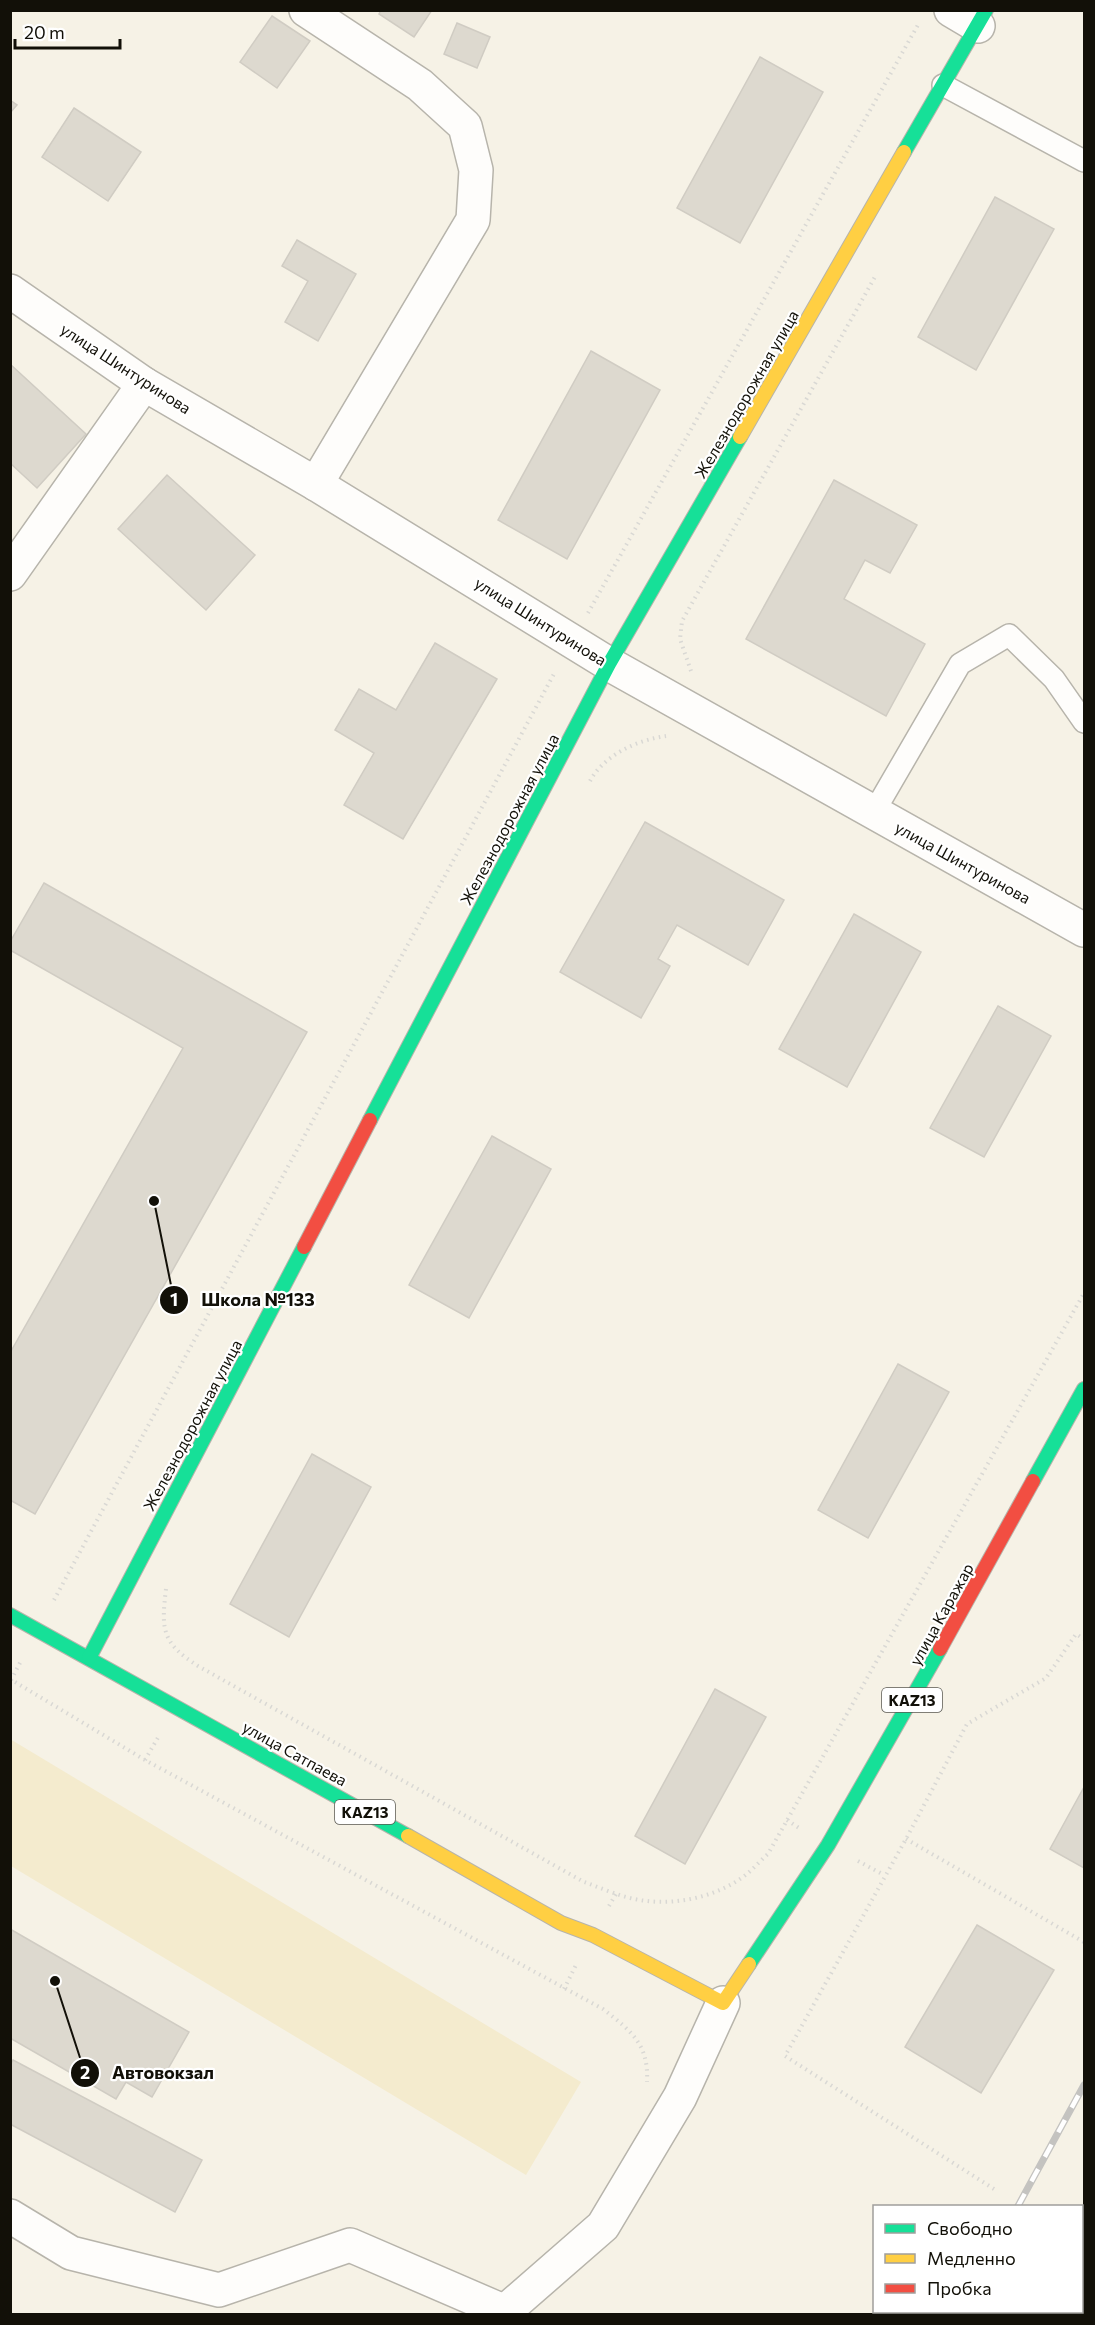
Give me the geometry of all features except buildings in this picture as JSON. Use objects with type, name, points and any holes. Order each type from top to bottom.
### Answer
[{"type":"street","points":[[306,10],[420,85],[465,126],[476,170],[473,220],[316,484]]},
{"type":"street","name":"Железнодорожная улица","points":[[89,1658],[609,664],[943,85],[972,16]]},
{"type":"street","name":"улица Шинтуринова","points":[[10,291],[144,384],[316,484],[609,664],[1084,930]]},
{"type":"street","points":[[10,574],[144,384]]},
{"type":"street","name":"улица Каражар","points":[[723,2002],[828,1845],[1084,1389]]},
{"type":"street","name":"улица Сатпаева","points":[[10,1615],[561,1923],[593,1935],[723,2002]]},
{"type":"street","points":[[10,2216],[71,2253],[219,2290],[350,2245],[502,2313],[603,2226],[680,2097],[723,2002]]},
{"type":"lane","points":[[943,85],[1084,161]]},
{"type":"lane","points":[[874,812],[960,664],[1009,635],[1053,679],[1084,722]]},
{"type":"path","points":[[644,2089],[648,2081],[645,2053],[629,2030],[603,2009],[156,1766],[11,1680],[572,641],[920,21]]},
{"type":"path","points":[[694,677],[680,639],[682,621],[881,266]]},
{"type":"path","points":[[588,784],[607,760],[622,751],[643,741],[664,736],[673,737]]},
{"type":"path","points":[[167,1583],[163,1616],[168,1640],[178,1653],[198,1666],[584,1882],[616,1894],[647,1901],[673,1901],[699,1896],[724,1888],[747,1874],[768,1854],[1084,1293]]},
{"type":"path","points":[[994,2189],[785,2056],[967,1724],[1046,1678],[1076,1634],[1084,1639]]},
{"type":"path","points":[[906,1839],[1084,1942]]},
{"type":"shaded area","points":[[10,1739],[581,2082],[526,2175],[11,1866]]},
{"type":"railway","points":[[1019,2205],[1084,2085]]},
{"type":"traffic: fast","points":[[904,152],[986,10]]},
{"type":"traffic: fast","points":[[370,1120],[609,664],[740,437]]},
{"type":"traffic: fast","points":[[89,1658],[304,1247]]},
{"type":"traffic: fast","points":[[1033,1481],[1084,1389]]},
{"type":"traffic: fast","points":[[10,1615],[408,1836]]},
{"type":"traffic: fast","points":[[749,1964],[828,1845],[940,1649]]},
{"type":"traffic: slow","points":[[740,437],[904,152]]},
{"type":"traffic: slow","points":[[408,1836],[561,1923],[593,1935],[723,2003],[749,1964]]},
{"type":"traffic: jam","points":[[304,1247],[370,1120]]},
{"type":"traffic: jam","points":[[940,1649],[1033,1481]]},
{"type":"place","name":"Школа №133","points":[[154,1201]]},
{"type":"place","name":"Автовокзал","points":[[55,1981]]}]
